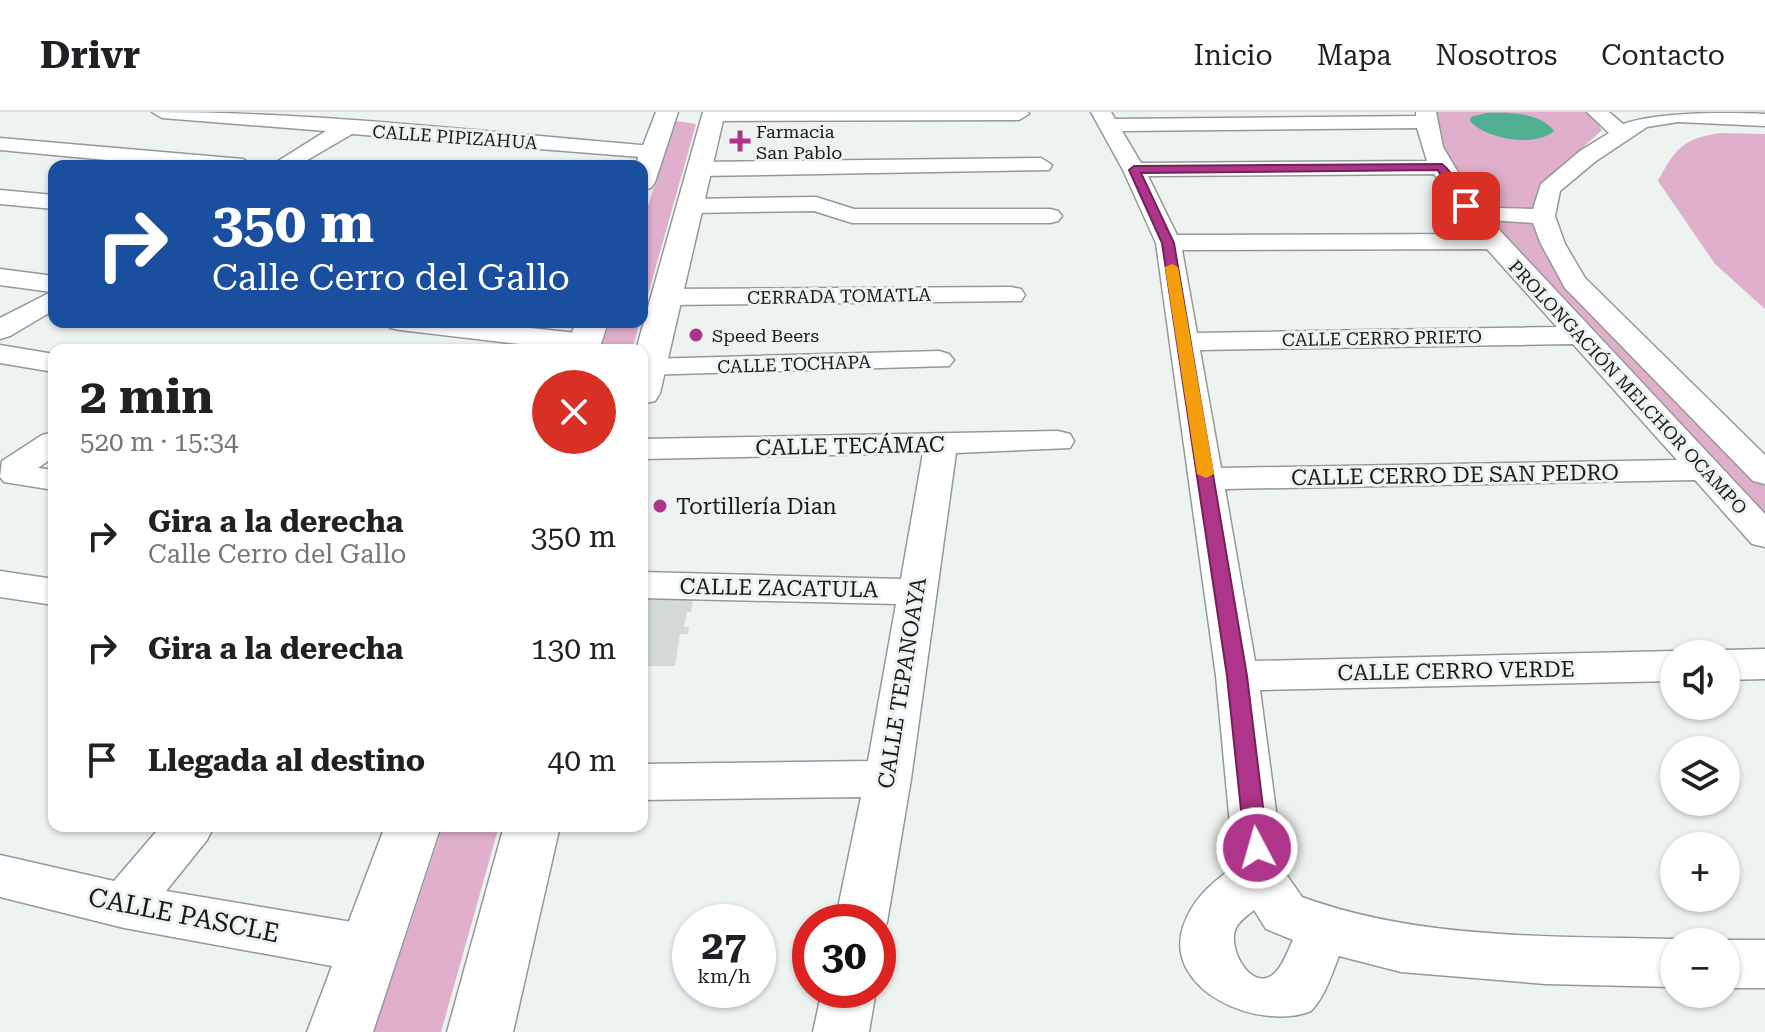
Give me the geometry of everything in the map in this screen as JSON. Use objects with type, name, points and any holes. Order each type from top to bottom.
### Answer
[{"type":"main road","points":[[648,166],[667,112]]},
{"type":"main road","points":[[648,369],[713,114]]},
{"type":"main road","points":[[340,1032],[411,832]]},
{"type":"main road","points":[[480,1032],[530,832]]},
{"type":"street","name":"CALLE PIPIZAHUA","points":[[162,112],[653,152]]},
{"type":"street","points":[[291,160],[373,112]]},
{"type":"street","points":[[1597,112],[1626,123],[1678,116],[1765,120]]},
{"type":"street","points":[[713,114],[827,122],[1019,114]]},
{"type":"street","points":[[1426,117],[1105,119],[1134,170],[1168,243],[1237,676],[1290,906],[1401,948],[1546,960],[1660,963]]},
{"type":"street","name":"PROLONGACIÓN MELCHOR OCAMPO","points":[[1426,117],[1442,167],[1455,194],[1494,241],[1765,536]]},
{"type":"street","points":[[1466,206],[1498,215],[1543,216],[1549,189],[1626,123]]},
{"type":"street","points":[[0,144],[177,160]]},
{"type":"street","points":[[862,144],[863,167]]},
{"type":"street","points":[[699,169],[1041,165]]},
{"type":"street","points":[[1134,170],[1442,167]]},
{"type":"street","points":[[0,197],[48,201]]},
{"type":"street","points":[[690,206],[816,204],[852,216],[1050,216]]},
{"type":"street","name":"PROLONGACIÓN MELCHOR OCAMPO","points":[[1543,216],[1553,244],[1574,282],[1765,474]]},
{"type":"street","points":[[1168,243],[1494,241]]},
{"type":"street","points":[[5,281],[48,284]]},
{"type":"street","name":"CERRADA TOMATLA","points":[[666,297],[930,283],[1011,295]]},
{"type":"street","points":[[0,330],[48,302]]},
{"type":"street","points":[[483,328],[586,338]]},
{"type":"street","name":"CALLE CERRO PRIETO","points":[[1182,342],[1581,335]]},
{"type":"street","points":[[0,354],[48,362]]},
{"type":"street","name":"CALLE TOCHAPA","points":[[648,381],[939,360]]},
{"type":"street","name":"CALLE TECÁMAC","points":[[648,449],[1058,441]]},
{"type":"street","name":"CALLE TEPANOAYA","points":[[864,904],[888,779],[941,444]]},
{"type":"street","points":[[48,446],[14,468],[16,475],[48,476]]},
{"type":"street","name":"CALLE CERRO DE SAN PEDRO","points":[[1207,479],[1704,470]]},
{"type":"street","points":[[0,584],[48,591]]},
{"type":"street","name":"CALLE ZACATULA","points":[[648,585],[917,592]]},
{"type":"street","points":[[1740,665],[1765,664]]},
{"type":"street","name":"CALLE CERRO VERDE","points":[[1237,676],[1660,666]]},
{"type":"street","points":[[648,782],[888,779]]},
{"type":"street","points":[[124,906],[185,832]]},
{"type":"street","name":"CALLE PASCLE","points":[[0,876],[124,906],[370,949]]},
{"type":"street","points":[[1740,964],[1765,964]]},
{"type":"street","points":[[841,1032],[846,1008]]},
{"type":"shaded area","points":[[1432,112],[1586,112],[1593,116],[1602,130],[1540,187],[1544,230],[1569,283],[1765,473],[1765,527],[1466,197],[1431,122]]},
{"type":"shaded area","points":[[1486,113],[1532,117],[1554,131],[1535,139],[1498,137],[1470,121],[1471,117]]},
{"type":"shaded area","points":[[676,121],[696,124],[648,295],[648,206]]},
{"type":"shaded area","points":[[1721,133],[1765,134],[1765,309],[1715,264],[1658,181],[1682,147],[1698,138]]},
{"type":"shaded area","points":[[608,328],[638,328],[634,344],[602,344]]},
{"type":"shaded area","points":[[441,832],[497,832],[441,1032],[374,1032]]},
{"type":"building","points":[[648,593],[694,593],[691,612],[687,612],[684,627],[689,627],[688,634],[680,634],[675,666],[648,666]]},
{"type":"slow traffic","points":[[1172,267],[1206,474]]},
{"type":"place","name":"Farmacia San Pablo","points":[[740,141]]},
{"type":"place","name":"Speed Beers","points":[[696,335]]},
{"type":"place","name":"Tortillería Dian","points":[[660,506]]},
{"type":"route","points":[[1257,848],[1237,676],[1168,243],[1134,170],[1442,167],[1455,194],[1466,206]]}]
